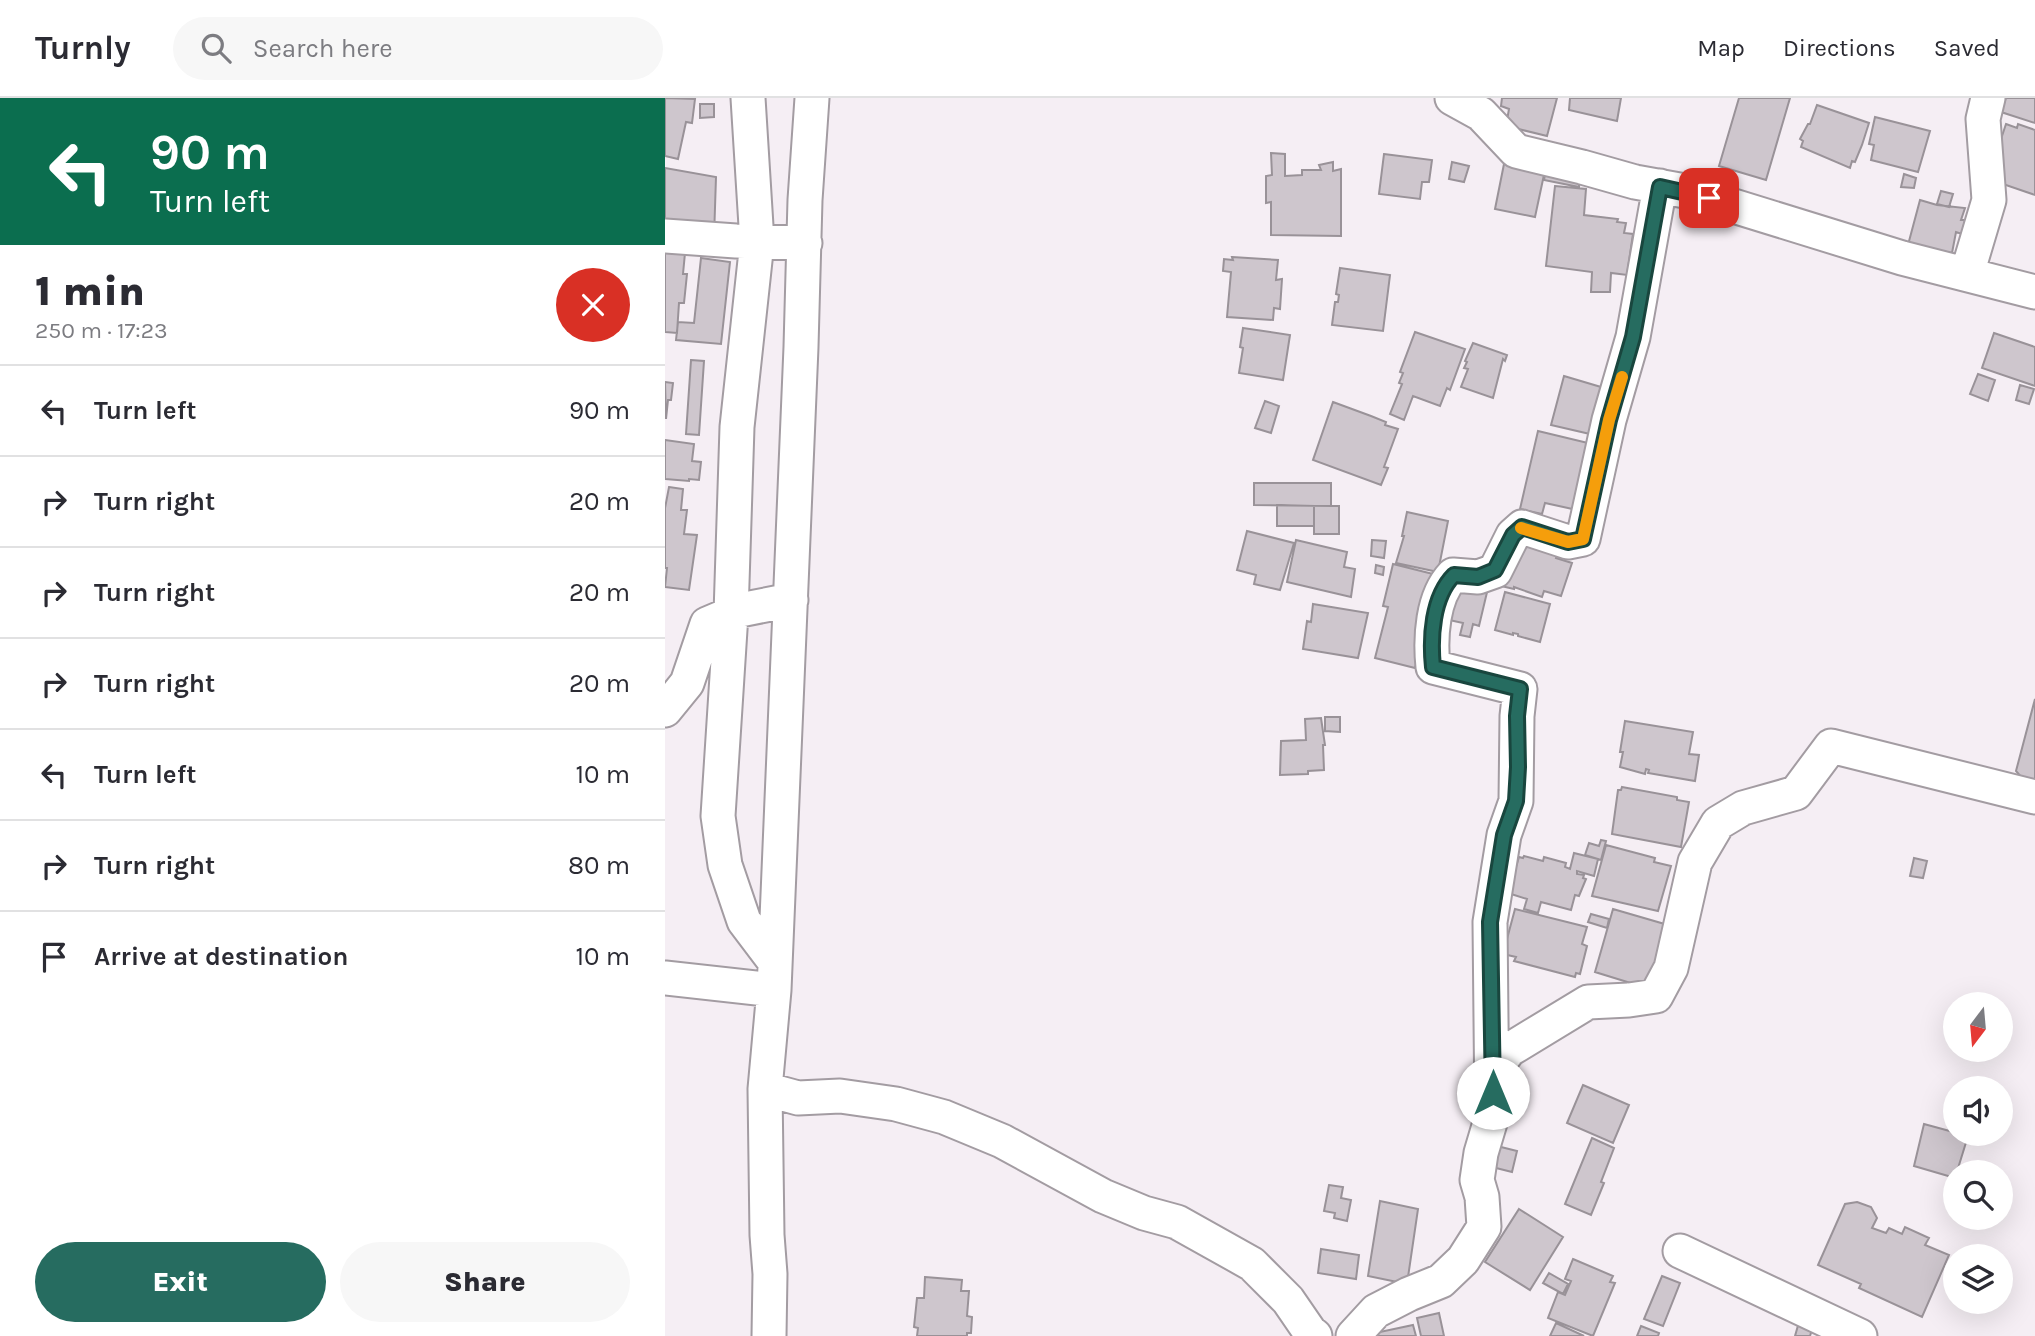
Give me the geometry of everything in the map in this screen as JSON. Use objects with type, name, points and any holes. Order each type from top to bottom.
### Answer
[{"type":"street","points":[[748,98],[757,242],[737,427],[731,614],[718,816],[725,865],[744,921],[775,976]]},
{"type":"street","points":[[769,1336],[765,1089],[775,976],[812,98]]},
{"type":"street","points":[[1451,98],[1482,114],[1516,151],[1635,182],[1685,191],[1902,258],[2035,292]]},
{"type":"street","points":[[1967,274],[1989,200],[1983,119],[1988,98]]},
{"type":"street","points":[[1353,1336],[1376,1311],[1441,1281],[1463,1260],[1484,1227],[1482,1197],[1477,1180],[1481,1153],[1492,1116],[1490,922],[1504,835],[1516,801],[1520,689],[1433,667],[1430,644],[1443,586],[1454,575],[1478,577],[1495,570],[1513,535],[1522,527],[1568,542],[1583,539],[1609,420],[1633,337],[1660,187]]},
{"type":"street","points":[[665,236],[805,243]]},
{"type":"street","points":[[665,710],[687,683],[707,624],[740,610],[791,600]]},
{"type":"street","points":[[1493,1071],[1509,1050],[1588,1002],[1656,996],[1671,968],[1695,862],[1718,823],[1743,808],[1796,793],[1831,746],[2035,797]]},
{"type":"street","points":[[665,978],[775,976]]},
{"type":"street","points":[[765,1089],[798,1098],[840,1096],[896,1104],[944,1117],[1002,1141],[1103,1196],[1144,1213],[1177,1222],[1252,1264],[1288,1300],[1315,1336]]},
{"type":"street","points":[[1680,1251],[1860,1336]]},
{"type":"building","points":[[665,98],[695,99],[692,123],[686,122],[678,159],[665,156]]},
{"type":"building","points":[[1502,98],[1557,98],[1547,136],[1506,126],[1509,109],[1501,106]]},
{"type":"building","points":[[1570,98],[1621,98],[1617,121],[1569,110]]},
{"type":"building","points":[[1739,98],[1790,98],[1766,180],[1719,166]]},
{"type":"building","points":[[2006,98],[2035,98],[2035,123],[2001,112]]},
{"type":"building","points":[[700,104],[714,104],[714,117],[700,118]]},
{"type":"building","points":[[1817,105],[1869,123],[1855,162],[1852,161],[1850,168],[1801,147],[1803,141],[1800,139],[1810,124]]},
{"type":"building","points":[[1875,117],[1930,131],[1918,172],[1871,160],[1874,145],[1869,144]]},
{"type":"building","points":[[2006,124],[2017,128],[2018,124],[2035,130],[2035,195],[1997,182],[1993,163]]},
{"type":"building","points":[[1271,153],[1285,154],[1285,176],[1302,175],[1302,170],[1321,170],[1319,165],[1333,162],[1333,171],[1341,169],[1341,236],[1271,235],[1271,202],[1266,203],[1266,176],[1272,175]]},
{"type":"building","points":[[1384,154],[1432,160],[1429,182],[1422,182],[1420,199],[1379,194]]},
{"type":"building","points":[[1452,162],[1469,166],[1464,182],[1449,179]]},
{"type":"building","points":[[1504,164],[1545,170],[1535,217],[1495,209]]},
{"type":"building","points":[[1547,164],[1581,171],[1579,187],[1544,180]]},
{"type":"building","points":[[665,168],[716,177],[714,238],[665,228]]},
{"type":"building","points":[[1904,174],[1916,178],[1914,188],[1901,187]]},
{"type":"building","points":[[1555,186],[1586,189],[1584,215],[1618,219],[1617,222],[1626,223],[1624,233],[1633,234],[1627,275],[1611,273],[1610,292],[1591,292],[1592,272],[1546,266]]},
{"type":"building","points":[[1941,191],[1953,194],[1949,207],[1937,204]]},
{"type":"building","points":[[1920,200],[1965,208],[1961,220],[1965,220],[1962,234],[1956,232],[1952,253],[1908,245]]},
{"type":"building","points":[[665,251],[685,253],[683,274],[687,274],[684,303],[679,303],[677,333],[665,332]]},
{"type":"building","points":[[1232,257],[1278,260],[1276,280],[1282,279],[1280,309],[1274,308],[1273,320],[1227,317],[1231,272],[1223,271],[1224,259],[1233,260]]},
{"type":"building","points":[[701,258],[730,262],[721,344],[676,340],[678,322],[694,323]]},
{"type":"building","points":[[1340,268],[1390,275],[1383,331],[1332,325],[1335,302],[1338,302],[1339,295],[1336,294]]},
{"type":"building","points":[[1243,328],[1290,335],[1283,380],[1239,373]]},
{"type":"building","points":[[1415,332],[1465,349],[1450,390],[1447,388],[1440,406],[1413,396],[1404,420],[1390,414],[1402,384],[1399,383],[1403,373],[1400,372]]},
{"type":"building","points":[[1994,333],[2035,347],[2035,386],[1982,368]]},
{"type":"building","points":[[1473,343],[1507,355],[1505,361],[1503,359],[1493,398],[1461,387],[1468,369],[1464,368],[1467,362],[1465,361]]},
{"type":"building","points":[[691,360],[704,361],[699,435],[686,434]]},
{"type":"building","points":[[1978,374],[1995,380],[1988,401],[1970,394]]},
{"type":"building","points":[[1564,376],[1601,387],[1590,434],[1551,425]]},
{"type":"building","points":[[665,382],[673,383],[666,419]]},
{"type":"building","points":[[2020,385],[2034,389],[2029,404],[2016,400]]},
{"type":"building","points":[[1265,401],[1279,406],[1271,433],[1255,428]]},
{"type":"building","points":[[1333,402],[1398,429],[1384,467],[1388,468],[1381,485],[1313,460]]},
{"type":"building","points":[[1538,431],[1588,443],[1577,510],[1545,503],[1542,514],[1520,509]]},
{"type":"building","points":[[665,440],[694,444],[692,461],[701,462],[699,480],[665,479]]},
{"type":"building","points":[[1254,483],[1331,483],[1331,506],[1254,505]]},
{"type":"building","points":[[669,487],[683,489],[681,510],[687,510],[684,534],[697,535],[689,590],[665,587],[665,508]]},
{"type":"building","points":[[1277,505],[1314,506],[1314,526],[1277,526]]},
{"type":"building","points":[[1314,506],[1339,506],[1339,534],[1314,534]]},
{"type":"building","points":[[1407,512],[1448,521],[1438,572],[1396,563],[1404,536]]},
{"type":"building","points":[[1247,531],[1294,543],[1280,590],[1254,584],[1256,575],[1237,570]]},
{"type":"building","points":[[1518,535],[1559,548],[1556,558],[1572,563],[1561,596],[1544,591],[1542,597],[1514,587],[1501,586]]},
{"type":"building","points":[[1296,540],[1347,552],[1344,567],[1355,569],[1351,597],[1287,582]]},
{"type":"building","points":[[1372,540],[1386,541],[1384,558],[1371,556]]},
{"type":"building","points":[[1393,564],[1441,576],[1415,668],[1375,658],[1388,607],[1383,606]]},
{"type":"building","points":[[1376,565],[1384,567],[1383,575],[1375,573]]},
{"type":"building","points":[[1448,582],[1488,588],[1479,626],[1473,624],[1470,637],[1460,635],[1463,623],[1440,618]]},
{"type":"building","points":[[1505,592],[1550,604],[1540,642],[1495,630]]},
{"type":"building","points":[[1313,604],[1368,613],[1358,658],[1303,649],[1307,621],[1311,622]]},
{"type":"building","points":[[2035,699],[2035,779],[2029,781],[2016,771]]},
{"type":"building","points":[[1325,717],[1340,717],[1340,732],[1325,731]]},
{"type":"building","points":[[1321,718],[1325,745],[1324,770],[1308,771],[1308,774],[1280,775],[1281,741],[1306,740],[1305,719]]},
{"type":"building","points":[[1625,721],[1693,732],[1689,754],[1699,755],[1695,781],[1648,773],[1649,770],[1646,769],[1645,774],[1620,767]]},
{"type":"building","points":[[1622,787],[1677,797],[1677,800],[1689,802],[1681,847],[1612,834],[1618,790]]},
{"type":"building","points":[[1601,840],[1606,841],[1601,860],[1585,855],[1589,843],[1599,846]]},
{"type":"building","points":[[1606,845],[1655,858],[1654,862],[1671,866],[1658,911],[1592,896]]},
{"type":"building","points":[[1574,853],[1598,859],[1594,876],[1577,871],[1577,874],[1584,875],[1583,878],[1586,879],[1579,896],[1575,895],[1571,910],[1541,902],[1538,913],[1524,909],[1527,899],[1508,893],[1519,857],[1543,861],[1544,857],[1566,863],[1565,867],[1570,869]]},
{"type":"building","points":[[1914,858],[1927,861],[1923,878],[1910,876]]},
{"type":"building","points":[[1515,909],[1587,927],[1582,944],[1587,946],[1580,974],[1576,973],[1575,977],[1514,961],[1516,957],[1503,954]]},
{"type":"building","points":[[1613,909],[1668,925],[1650,989],[1595,972]]},
{"type":"building","points":[[1591,914],[1609,919],[1607,928],[1588,922]]},
{"type":"building","points":[[1583,1085],[1629,1105],[1613,1143],[1567,1123]]},
{"type":"building","points":[[1924,1124],[1943,1129],[1943,1146],[1965,1146],[1961,1160],[1943,1160],[1943,1174],[1914,1166]]},
{"type":"building","points":[[1592,1138],[1614,1148],[1591,1215],[1565,1204]]},
{"type":"building","points":[[1489,1144],[1517,1151],[1512,1172],[1484,1165]]},
{"type":"building","points":[[1329,1185],[1343,1187],[1341,1198],[1351,1200],[1347,1221],[1334,1218],[1335,1213],[1324,1211]]},
{"type":"building","points":[[1380,1201],[1418,1209],[1407,1284],[1368,1276]]},
{"type":"building","points":[[1857,1202],[1871,1207],[1877,1218],[1872,1228],[1886,1233],[1889,1228],[1902,1234],[1905,1227],[1929,1238],[1925,1245],[1943,1252],[1943,1269],[1922,1317],[1859,1288],[1861,1284],[1818,1265],[1845,1204]]},
{"type":"building","points":[[1519,1209],[1563,1237],[1530,1290],[1485,1262]]},
{"type":"building","points":[[1321,1249],[1359,1255],[1356,1279],[1318,1273]]},
{"type":"building","points":[[1573,1259],[1613,1276],[1610,1282],[1615,1283],[1593,1336],[1548,1318],[1558,1292],[1565,1295],[1571,1281],[1565,1279]]},
{"type":"building","points":[[1549,1273],[1568,1284],[1563,1294],[1543,1283]]},
{"type":"building","points":[[1662,1276],[1680,1283],[1663,1326],[1644,1319]]},
{"type":"building","points":[[925,1277],[962,1280],[961,1291],[969,1291],[967,1316],[972,1317],[971,1333],[967,1333],[967,1336],[917,1336],[918,1328],[914,1327],[917,1298],[924,1298]]},
{"type":"building","points":[[1439,1313],[1444,1336],[1421,1336],[1417,1318]]},
{"type":"building","points":[[1801,1315],[1815,1320],[1810,1336],[1795,1336]]},
{"type":"building","points":[[1556,1323],[1584,1336],[1550,1336]]},
{"type":"building","points":[[1413,1325],[1416,1336],[1375,1336],[1375,1333]]},
{"type":"building","points":[[1641,1326],[1659,1333],[1658,1336],[1637,1336]]},
{"type":"slow traffic","points":[[1521,528],[1568,542],[1583,539],[1609,420],[1622,377]]},
{"type":"route","points":[[1493,1093],[1490,922],[1504,835],[1516,801],[1520,689],[1433,667],[1430,644],[1436,615],[1443,586],[1454,575],[1478,577],[1495,570],[1501,554],[1513,535],[1522,527],[1568,542],[1583,539],[1609,420],[1633,337],[1660,187],[1709,198]]}]
